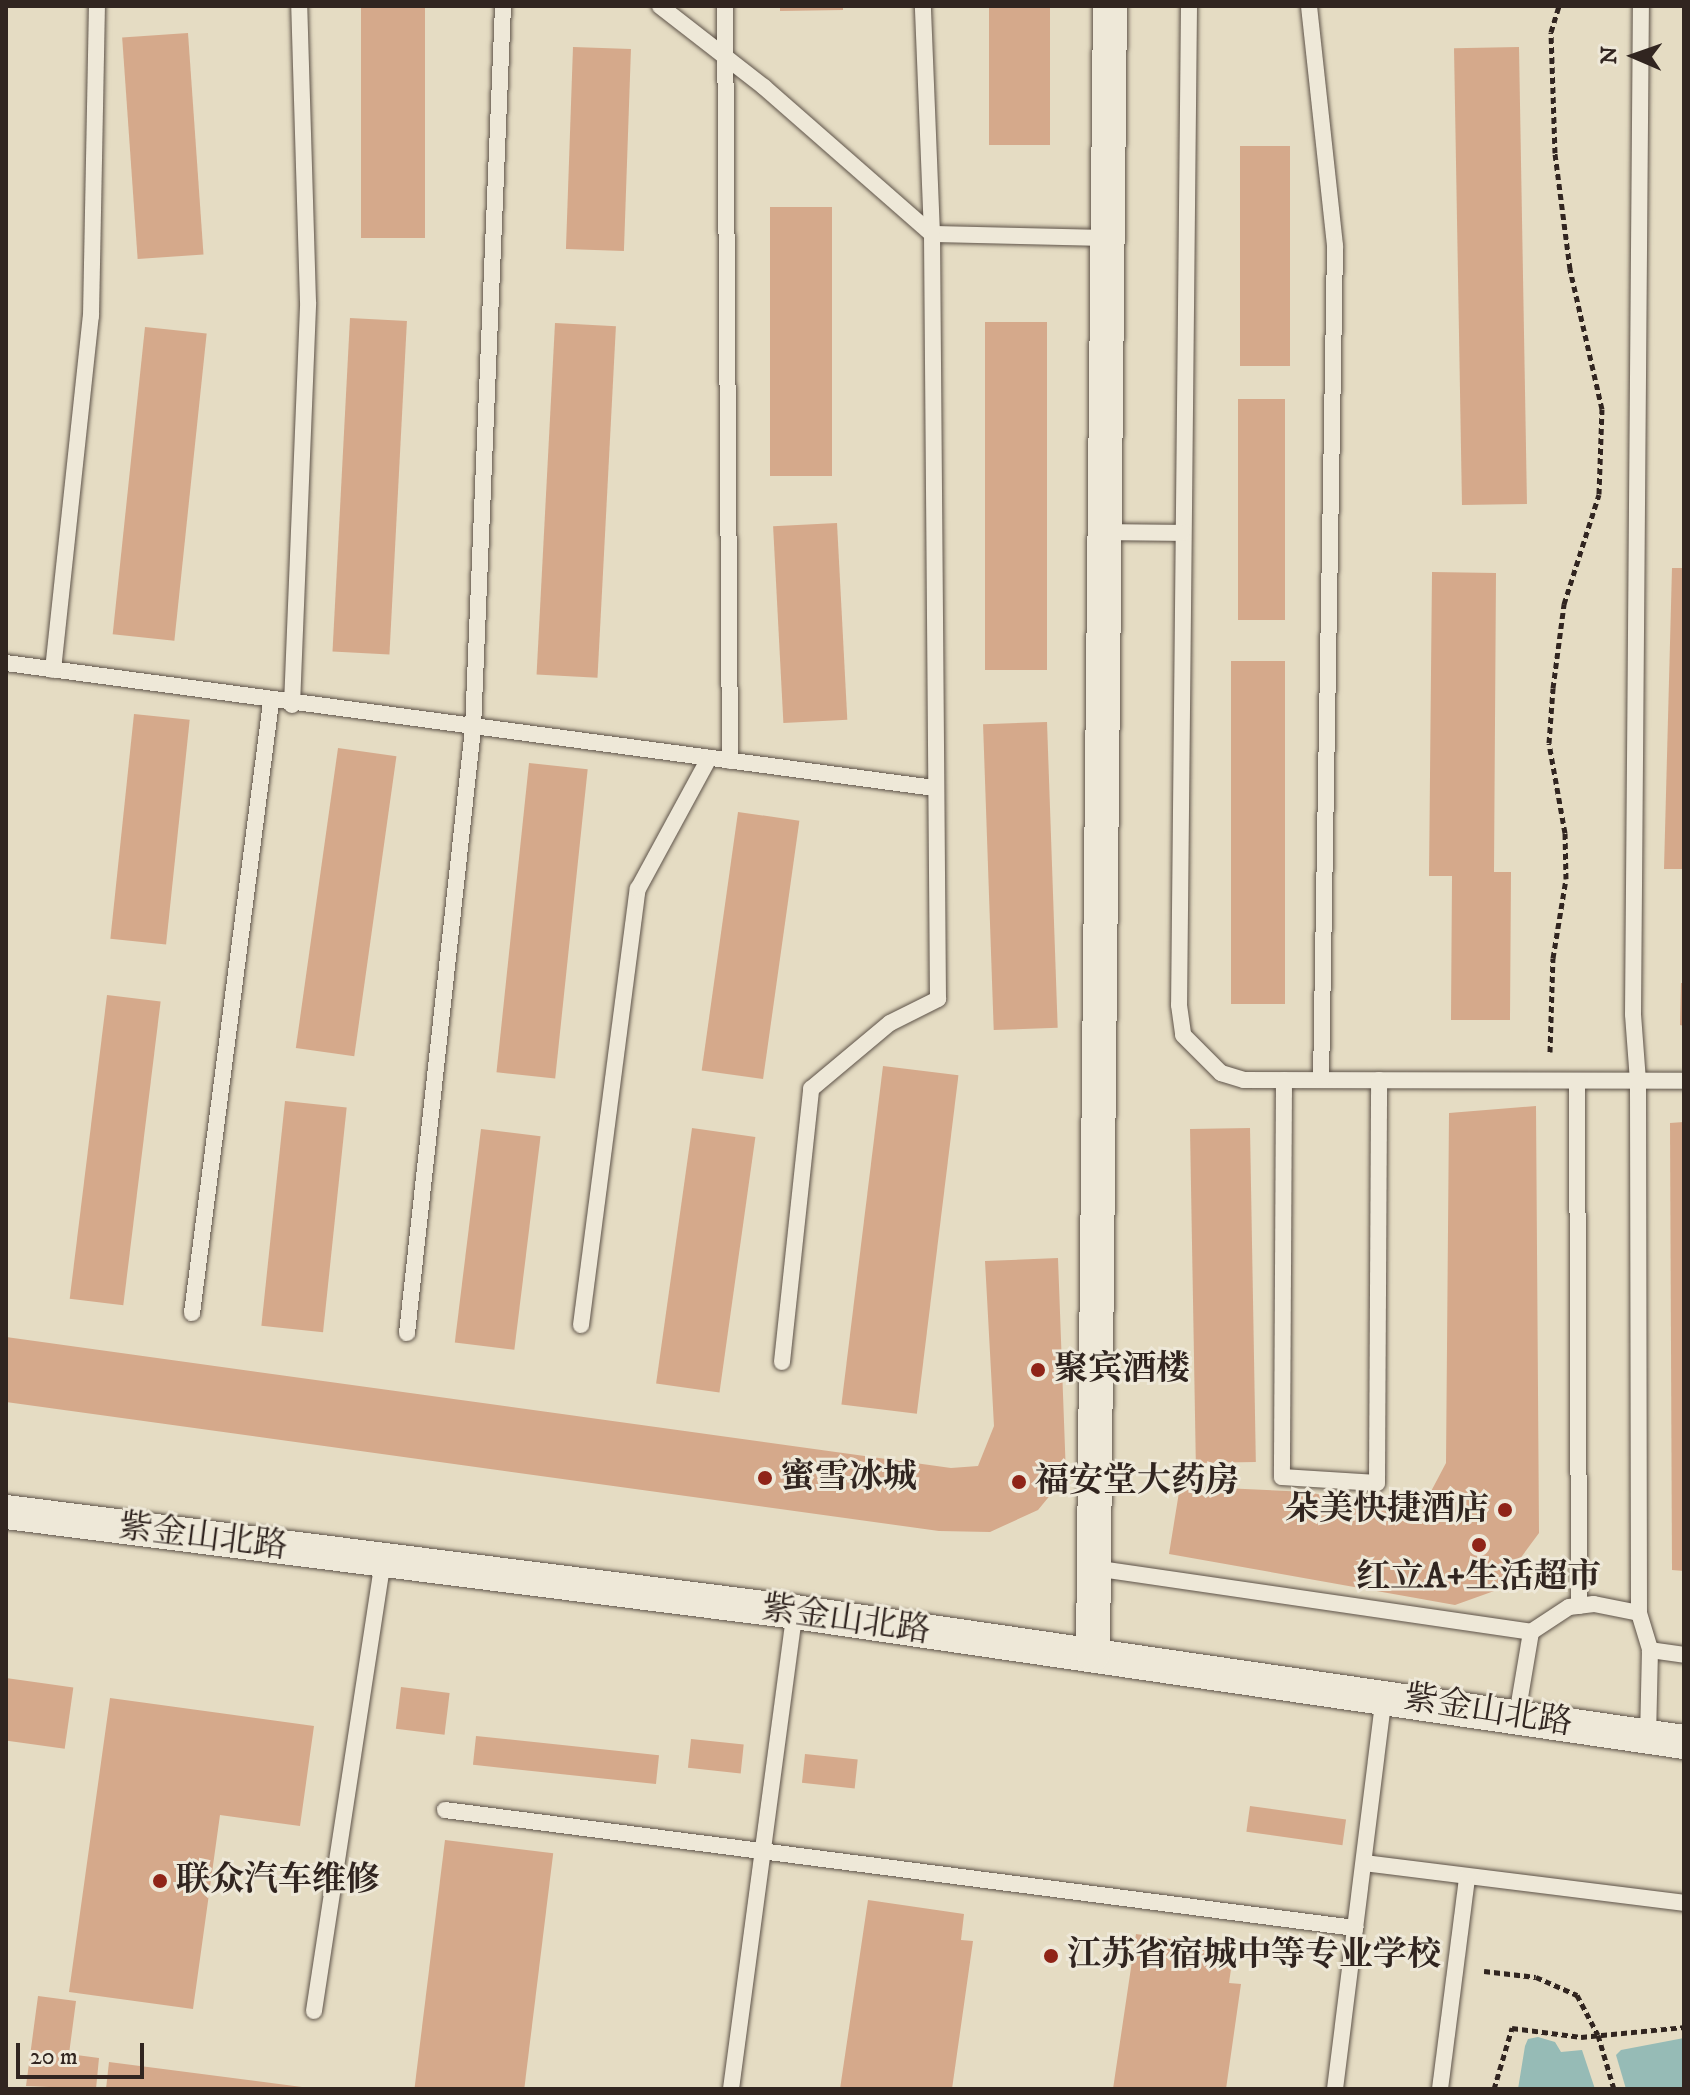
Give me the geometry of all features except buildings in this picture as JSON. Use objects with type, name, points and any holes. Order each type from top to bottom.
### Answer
[{"type":"street","points":[[1093,1654],[1110,6]]},
{"type":"street","name":"紫金山北路","points":[[6,1512],[795,1612],[1385,1695],[1684,1742]]},
{"type":"lane","points":[[53,670],[91,316],[97,6]]},
{"type":"lane","points":[[292,705],[308,302],[299,6]]},
{"type":"lane","points":[[407,1333],[473,728],[503,6]]},
{"type":"lane","points":[[660,6],[725,57],[932,234],[1108,238]]},
{"type":"lane","points":[[725,6],[730,761]]},
{"type":"lane","points":[[782,1362],[811,1089],[890,1023],[938,999],[932,234],[923,6]]},
{"type":"lane","points":[[1189,6],[1179,1005],[1183,1035],[1221,1073],[1244,1080],[1684,1081]]},
{"type":"lane","points":[[1309,6],[1335,246],[1321,1080]]},
{"type":"lane","points":[[1641,6],[1633,1014],[1638,1081],[1639,1613],[1650,1650],[1648,1736]]},
{"type":"lane","points":[[1105,532],[1182,533]]},
{"type":"lane","points":[[6,663],[292,705],[934,788]]},
{"type":"lane","points":[[192,1313],[271,702]]},
{"type":"lane","points":[[581,1325],[638,889],[709,758]]},
{"type":"lane","points":[[1284,1080],[1282,1477],[1377,1483],[1379,1080]]},
{"type":"lane","points":[[1577,1081],[1579,1606]]},
{"type":"lane","points":[[314,2011],[383,1560]]},
{"type":"lane","points":[[1094,1568],[1531,1632],[1579,1606],[1639,1613]]},
{"type":"lane","points":[[731,2089],[795,1612]]},
{"type":"lane","points":[[1517,1715],[1531,1632]]},
{"type":"lane","points":[[1650,1650],[1684,1655]]},
{"type":"lane","points":[[1335,2089],[1385,1695]]},
{"type":"lane","points":[[445,1810],[1355,1928]]},
{"type":"lane","points":[[1364,1863],[1684,1903]]},
{"type":"lane","points":[[1440,2089],[1467,1877]]},
{"type":"path","points":[[1548,1081],[1553,958],[1566,879],[1565,833],[1549,743],[1553,688],[1564,604],[1599,494],[1602,409],[1570,269],[1555,153],[1551,32],[1559,6]]},
{"type":"path","points":[[1455,1971],[1523,1975],[1562,1985],[1577,1995],[1598,2035],[1614,2089]]},
{"type":"path","points":[[1494,2089],[1512,2028],[1598,2035],[1684,2027]]},
{"type":"water","points":[[1538,2037],[1555,2042],[1561,2052],[1582,2050],[1595,2089],[1518,2089],[1525,2046],[1528,2039]]},
{"type":"water","points":[[1684,2038],[1684,2089],[1626,2089],[1616,2055],[1621,2050]]},
{"type":"place","name":"聚宾酒楼","points":[[1038,1370]]},
{"type":"place","name":"蜜雪冰城","points":[[765,1478]]},
{"type":"place","name":"福安堂大药房","points":[[1019,1482]]},
{"type":"place","name":"朵美快捷酒店","points":[[1505,1510]]},
{"type":"place","name":"红立A+生活超市","points":[[1479,1545]]},
{"type":"place","name":"联众汽车维修","points":[[160,1881]]},
{"type":"place","name":"江苏省宿城中等专业学校","points":[[1051,1956]]}]
